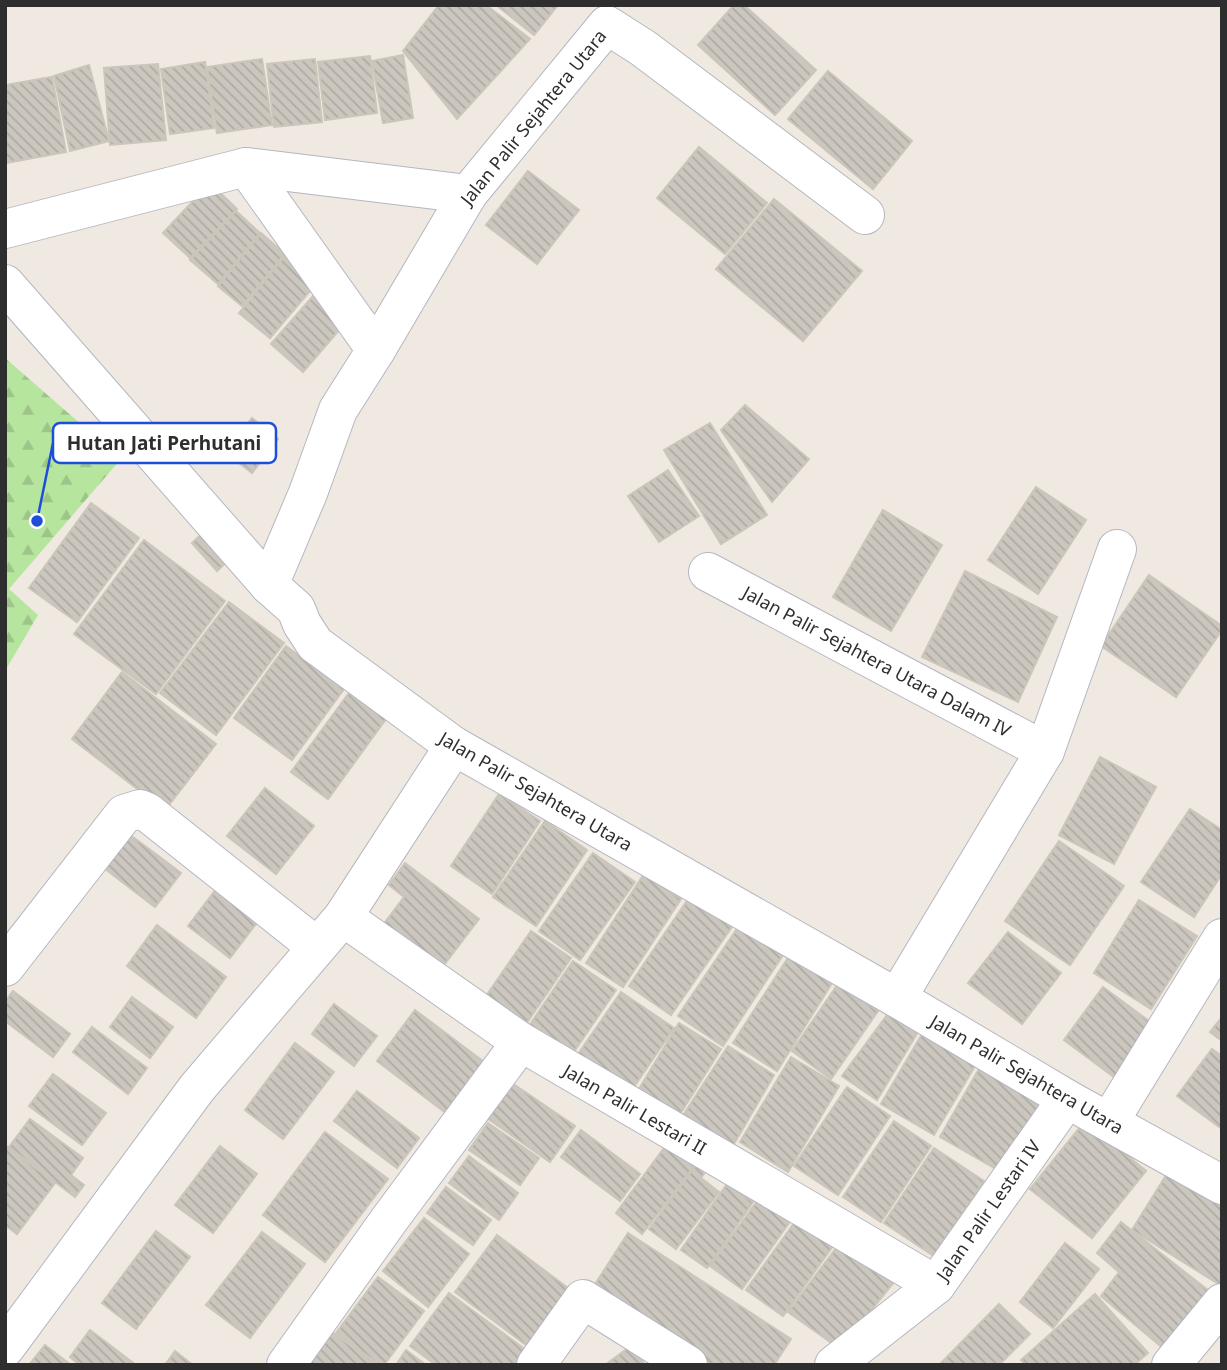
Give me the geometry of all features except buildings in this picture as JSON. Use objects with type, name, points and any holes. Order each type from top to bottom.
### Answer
[{"type":"street","name":"Jalan Palir Sejahtera Utara","points":[[865,215],[643,48],[615,15],[468,194],[338,410],[270,585],[296,609],[315,644],[454,746],[897,998],[1067,1099],[1222,1185]]},
{"type":"street","points":[[5,229],[246,167],[468,194]]},
{"type":"street","points":[[246,167],[376,350]]},
{"type":"street","points":[[5,284],[270,585]]},
{"type":"street","points":[[897,998],[1045,751],[1117,549]]},
{"type":"street","name":"Jalan Palir Sejahtera Utara Dalam IV","points":[[708,572],[1045,751]]},
{"type":"street","points":[[5,1348],[197,1087],[343,917],[454,746]]},
{"type":"street","points":[[5,967],[124,814],[140,809],[317,947]]},
{"type":"street","name":"Jalan Palir Lestari II","points":[[343,917],[521,1042],[936,1285]]},
{"type":"street","points":[[1109,1122],[1222,938]]},
{"type":"street","points":[[286,1365],[521,1042]]},
{"type":"street","name":"Jalan Palir Lestari IV","points":[[834,1365],[936,1285],[1067,1099]]},
{"type":"street","points":[[536,1365],[583,1299],[688,1365]]},
{"type":"street","points":[[1171,1365],[1222,1303]]},
{"type":"green space","points":[[5,358],[121,459],[9,589],[38,615],[5,671]]},
{"type":"place","name":"Hutan Jati Perhutani","points":[[37,521]]}]
